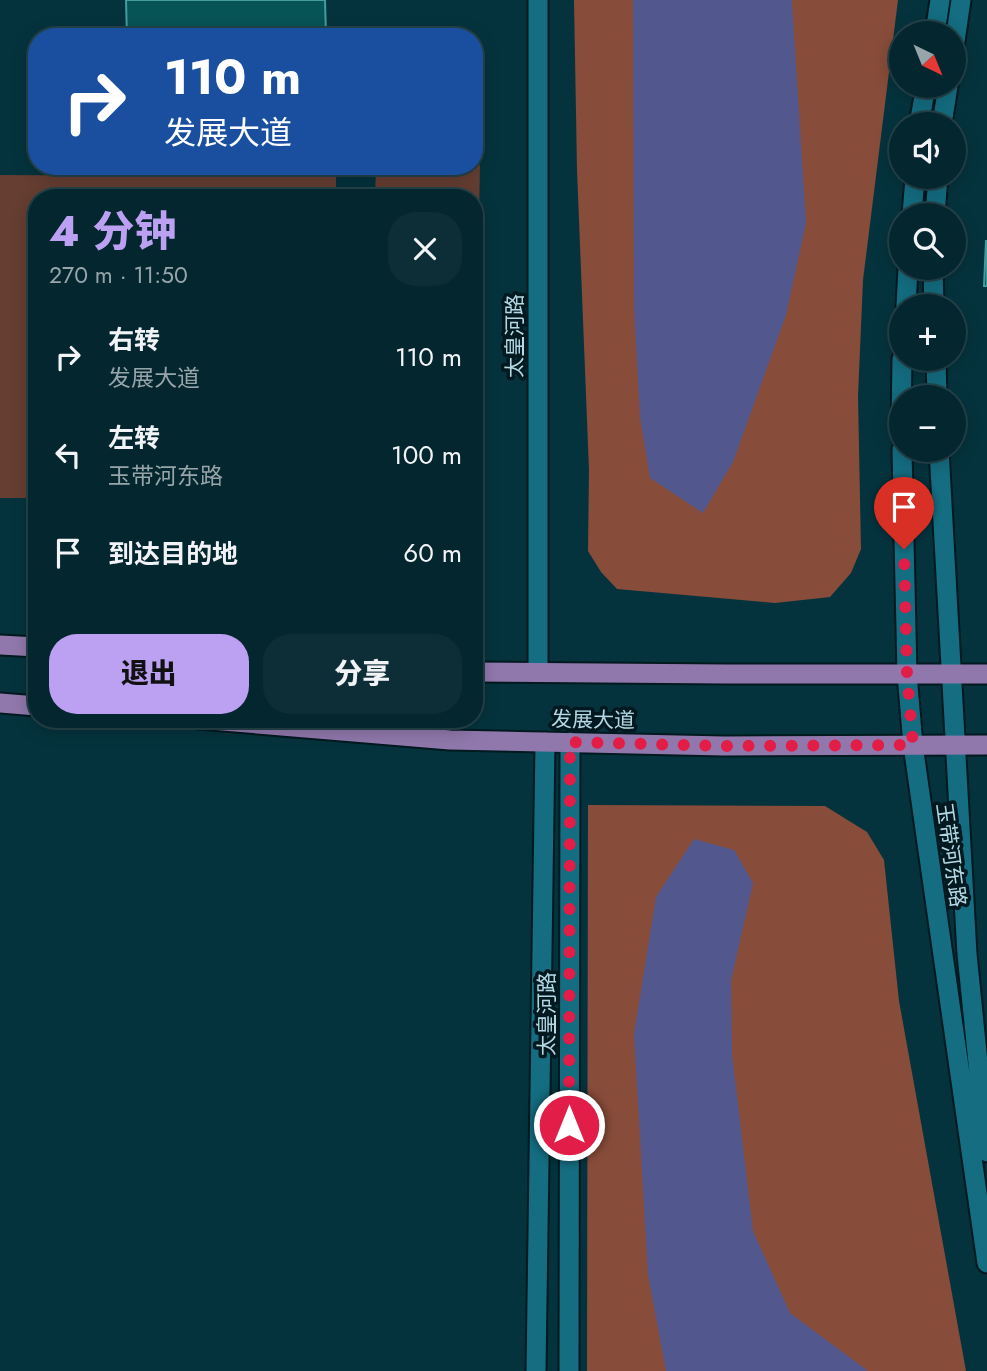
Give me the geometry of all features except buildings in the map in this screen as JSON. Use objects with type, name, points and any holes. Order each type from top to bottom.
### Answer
[{"type":"main road","points":[[0,645],[28,647]]},
{"type":"main road","points":[[483,672],[987,674]]},
{"type":"main road","points":[[0,703],[28,705]]},
{"type":"main road","name":"发展大道","points":[[307,728],[450,740],[724,746],[987,745]]},
{"type":"street","name":"太皇河路","points":[[538,0],[538,672]]},
{"type":"street","points":[[937,21],[940,0]]},
{"type":"street","points":[[958,21],[961,0]]},
{"type":"street","name":"玉带河东路","points":[[902,462],[907,674],[913,745],[987,1263]]},
{"type":"street","name":"玉带河东路","points":[[940,462],[967,954],[987,1152]]},
{"type":"street","name":"太皇河路","points":[[536,1371],[545,742]]},
{"type":"street","name":"太皇河路","points":[[569,1371],[570,742]]},
{"type":"shaded area","points":[[574,0],[898,0],[895,21],[889,21],[889,72],[863,280],[858,396],[861,549],[851,573],[830,597],[775,603],[617,589],[601,572],[588,551],[589,470],[577,170]]},
{"type":"shaded area","points":[[0,175],[336,177],[336,189],[28,189],[28,498],[0,498]]},
{"type":"shaded area","points":[[376,175],[480,175],[480,189],[375,189]]},
{"type":"shaded area","points":[[588,805],[825,806],[867,832],[884,860],[899,1001],[966,1371],[587,1371]]},
{"type":"water","points":[[633,0],[792,0],[806,223],[786,315],[733,462],[703,513],[650,478],[640,417],[634,307]]},
{"type":"water","points":[[694,839],[734,850],[753,883],[731,981],[732,1054],[753,1231],[790,1313],[868,1371],[666,1371],[648,1275],[634,1034],[656,897]]},
{"type":"route","points":[[569,1125],[570,742],[724,746],[913,745],[907,674],[904,549]]}]
